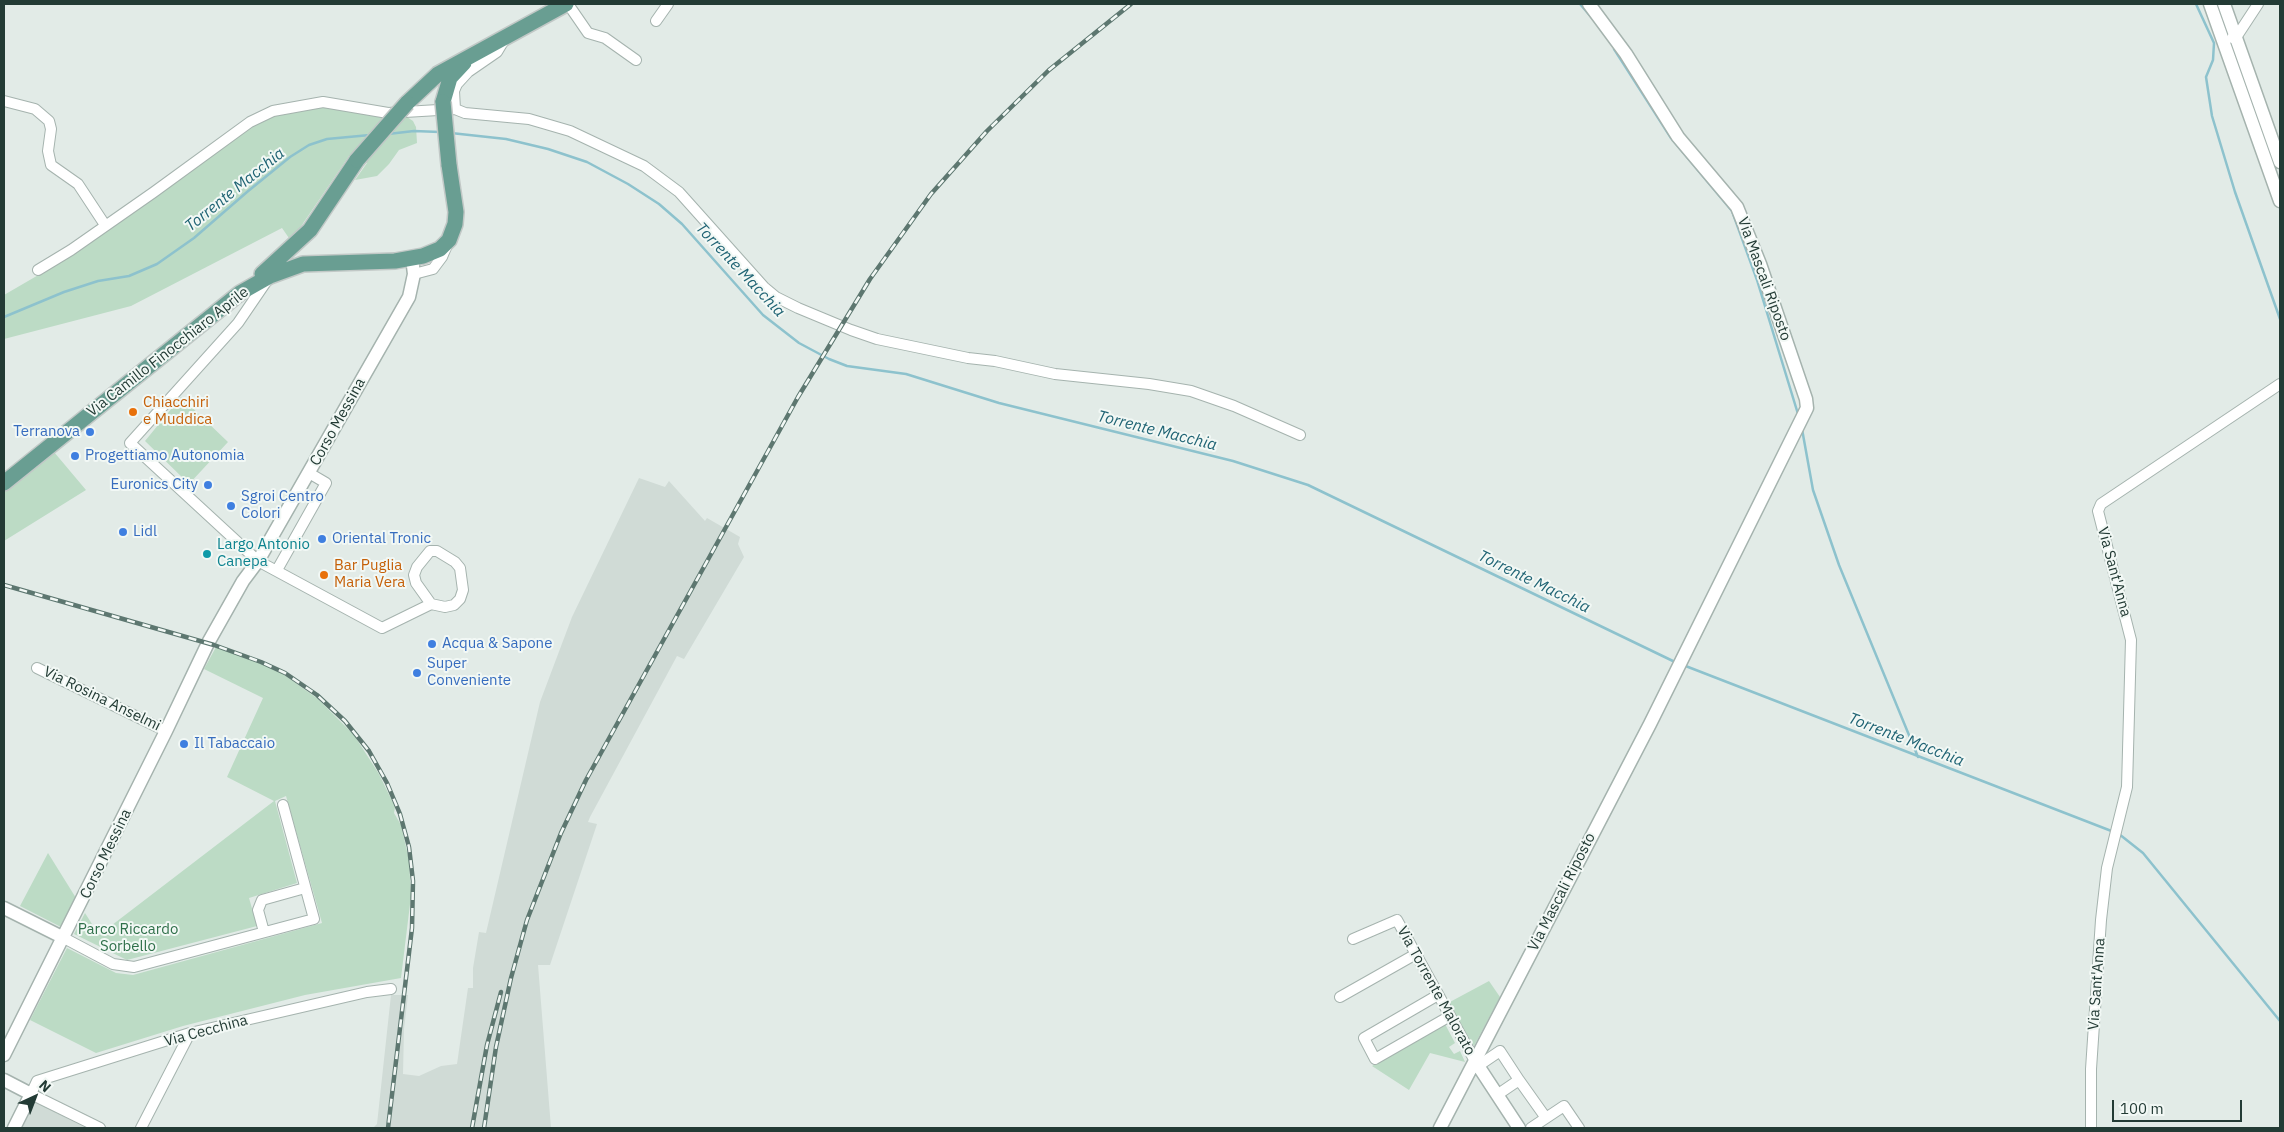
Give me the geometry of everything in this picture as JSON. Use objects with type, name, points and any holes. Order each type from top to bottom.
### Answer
[{"type":"main road","points":[[303,264],[297,262],[295,255],[310,230],[358,160],[417,92],[438,74],[567,4]]},
{"type":"main road","points":[[449,240],[453,232],[456,212],[449,165],[450,78],[475,54]]},
{"type":"main road","points":[[417,92],[435,88],[449,106]]},
{"type":"main road","points":[[240,293],[310,230]]},
{"type":"main road","name":"Via Camillo Finocchiaro Aprile","points":[[4,483],[240,293],[270,276],[303,264],[380,263],[412,258],[433,252],[449,240]]},
{"type":"street","points":[[567,4],[588,32],[605,38],[636,60]]},
{"type":"street","points":[[656,21],[668,4]]},
{"type":"street","name":"Via Mascali Riposto","points":[[1440,1128],[1476,1063],[1650,724],[1807,408],[1806,399],[1760,264],[1738,207],[1678,137],[1626,54],[1589,4]]},
{"type":"street","points":[[2210,4],[2280,201]]},
{"type":"street","points":[[2224,4],[2237,36],[2280,162]]},
{"type":"street","points":[[2224,41],[2237,36],[2258,4]]},
{"type":"street","points":[[449,106],[457,84],[468,72],[497,52],[507,37]]},
{"type":"street","points":[[4,100],[35,109],[49,121],[51,129],[48,151],[51,165],[78,184],[105,225]]},
{"type":"street","points":[[38,270],[71,250],[250,122],[273,111],[324,102],[388,113],[449,106],[465,113],[544,122],[570,131],[644,166],[679,192],[764,288],[776,297],[798,308],[851,330],[877,339],[959,356],[995,360],[1055,374],[1149,384],[1191,391],[1234,406],[1300,435]]},
{"type":"street","points":[[412,258],[414,274],[433,269],[442,257],[449,240]]},
{"type":"street","name":"Corso Messina","points":[[4,1055],[64,938],[208,643],[243,581],[256,564],[309,473],[409,297],[414,274]]},
{"type":"street","points":[[270,276],[238,323],[130,443],[256,564],[277,570],[382,628],[431,604],[445,607],[454,605],[460,598],[463,590],[462,575],[455,562],[437,552],[430,551],[424,556],[414,575],[423,595],[431,604]]},
{"type":"street","name":"Via Sant'Anna","points":[[2091,1128],[2094,1001],[2101,920],[2116,824],[2127,787],[2131,640],[2098,511],[2101,504],[2280,384]]},
{"type":"street","points":[[277,570],[326,483],[309,473]]},
{"type":"street","name":"Via Rosina Anselmi","points":[[37,668],[166,731]]},
{"type":"street","points":[[4,908],[113,964],[134,967],[314,919],[283,805]]},
{"type":"street","points":[[264,932],[258,910],[262,900],[306,888]]},
{"type":"street","name":"Via Torrente Malorato","points":[[1353,939],[1397,920],[1476,1063]]},
{"type":"street","points":[[1340,997],[1416,954]]},
{"type":"street","name":"Via Cecchina","points":[[31,1094],[37,1081],[190,1034],[367,992],[391,989]]},
{"type":"street","points":[[1438,995],[1364,1038],[1375,1059],[1450,1016]]},
{"type":"street","points":[[141,1128],[190,1034]]},
{"type":"street","points":[[1519,1128],[1476,1063],[1500,1051],[1546,1118]]},
{"type":"street","points":[[4,1080],[100,1128]]},
{"type":"street","points":[[1497,1095],[1519,1080]]},
{"type":"street","points":[[14,1128],[31,1094]]},
{"type":"street","points":[[1531,1128],[1564,1106],[1579,1128]]},
{"type":"shaded area","points":[[639,478],[665,487],[669,481],[705,521],[707,518],[740,537],[738,544],[744,557],[684,659],[677,656],[590,817],[588,822],[597,824],[550,965],[538,965],[551,1128],[373,1128],[377,1124],[391,995],[408,995],[404,1029],[403,1074],[419,1076],[441,1066],[457,1064],[468,988],[473,988],[473,968],[479,932],[486,933],[540,702],[572,617]]},
{"type":"shaded area","points":[[35,1102],[86,1128],[22,1128]]},
{"type":"green space","points":[[329,105],[384,116],[407,117],[413,121],[416,127],[417,143],[399,150],[377,176],[355,180],[367,163],[349,156],[291,241],[282,228],[131,306],[4,339],[4,295],[47,270],[261,119],[282,111]]},
{"type":"green space","points":[[181,397],[228,442],[189,484],[145,441]]},
{"type":"green space","points":[[54,452],[86,490],[4,541],[4,492]]},
{"type":"green space","name":"Parco Riccardo Sorbello","points":[[216,647],[261,663],[283,674],[318,699],[354,735],[379,774],[395,807],[394,813],[401,825],[409,860],[411,896],[401,978],[305,995],[183,1026],[96,1053],[30,1020],[67,948],[116,973],[133,975],[322,923],[286,796],[275,801],[297,883],[249,898],[257,926],[127,960],[74,934],[85,913],[99,935],[274,801],[227,777],[263,698],[204,669]]},
{"type":"green space","points":[[48,853],[76,898],[61,927],[20,906]]},
{"type":"green space","points":[[1489,981],[1500,997],[1474,1046],[1448,1003]]},
{"type":"green space","points":[[1445,1024],[1455,1043],[1449,1047],[1454,1054],[1460,1051],[1465,1062],[1430,1053],[1409,1090],[1372,1066]]},
{"type":"waterway","points":[[1580,4],[1592,18]]},
{"type":"waterway","points":[[2196,4],[2214,43],[2213,60],[2206,77],[2212,116],[2235,192],[2280,319]]},
{"type":"waterway","points":[[1614,49],[1671,138],[1732,211],[1757,280],[1798,414]]},
{"type":"waterway","name":"Torrente Macchia","points":[[388,134],[414,131],[440,132]]},
{"type":"waterway","name":"Torrente Macchia","points":[[451,133],[506,139],[548,149],[587,162],[628,184],[659,204],[682,224],[763,315],[799,343],[829,359],[847,366],[906,374],[999,403],[1233,461],[1308,485],[1675,662]]},
{"type":"waterway","name":"Torrente Macchia","points":[[4,317],[64,292],[98,281],[129,276],[157,264],[194,238],[290,157],[309,145],[327,139],[370,135]]},
{"type":"waterway","points":[[1802,429],[1813,490],[1839,565],[1918,757]]},
{"type":"waterway","name":"Torrente Macchia","points":[[1683,665],[2114,832]]},
{"type":"waterway","name":"Torrente Macchia","points":[[2119,834],[2143,853],[2280,1021]]},
{"type":"railway","points":[[484,1128],[496,1047],[511,978],[527,920],[561,833],[586,780],[798,397],[870,279],[931,194],[987,131],[1049,70],[1131,4]]},
{"type":"railway","points":[[4,585],[214,645],[261,662],[285,673],[317,695],[345,721],[369,751],[387,783],[400,814],[409,847],[413,881],[412,928],[388,1128]]},
{"type":"railway","points":[[472,1128],[487,1045],[501,992]]},
{"type":"place","name":"Chiacchiri e Muddica","points":[[133,412]]},
{"type":"place","name":"Terranova","points":[[90,432]]},
{"type":"place","name":"Progettiamo Autonomia","points":[[75,456]]},
{"type":"place","name":"Euronics City","points":[[208,485]]},
{"type":"place","name":"Sgroi Centro Colori","points":[[231,506]]},
{"type":"place","name":"Lidl","points":[[123,532]]},
{"type":"place","name":"Oriental Tronic","points":[[322,539]]},
{"type":"place","name":"Largo Antonio Canepa","points":[[207,554]]},
{"type":"place","name":"Bar Puglia Maria Vera","points":[[324,575]]},
{"type":"place","name":"Acqua & Sapone","points":[[432,644]]},
{"type":"place","name":"Super Conveniente","points":[[417,673]]},
{"type":"place","name":"Il Tabaccaio","points":[[184,744]]}]
